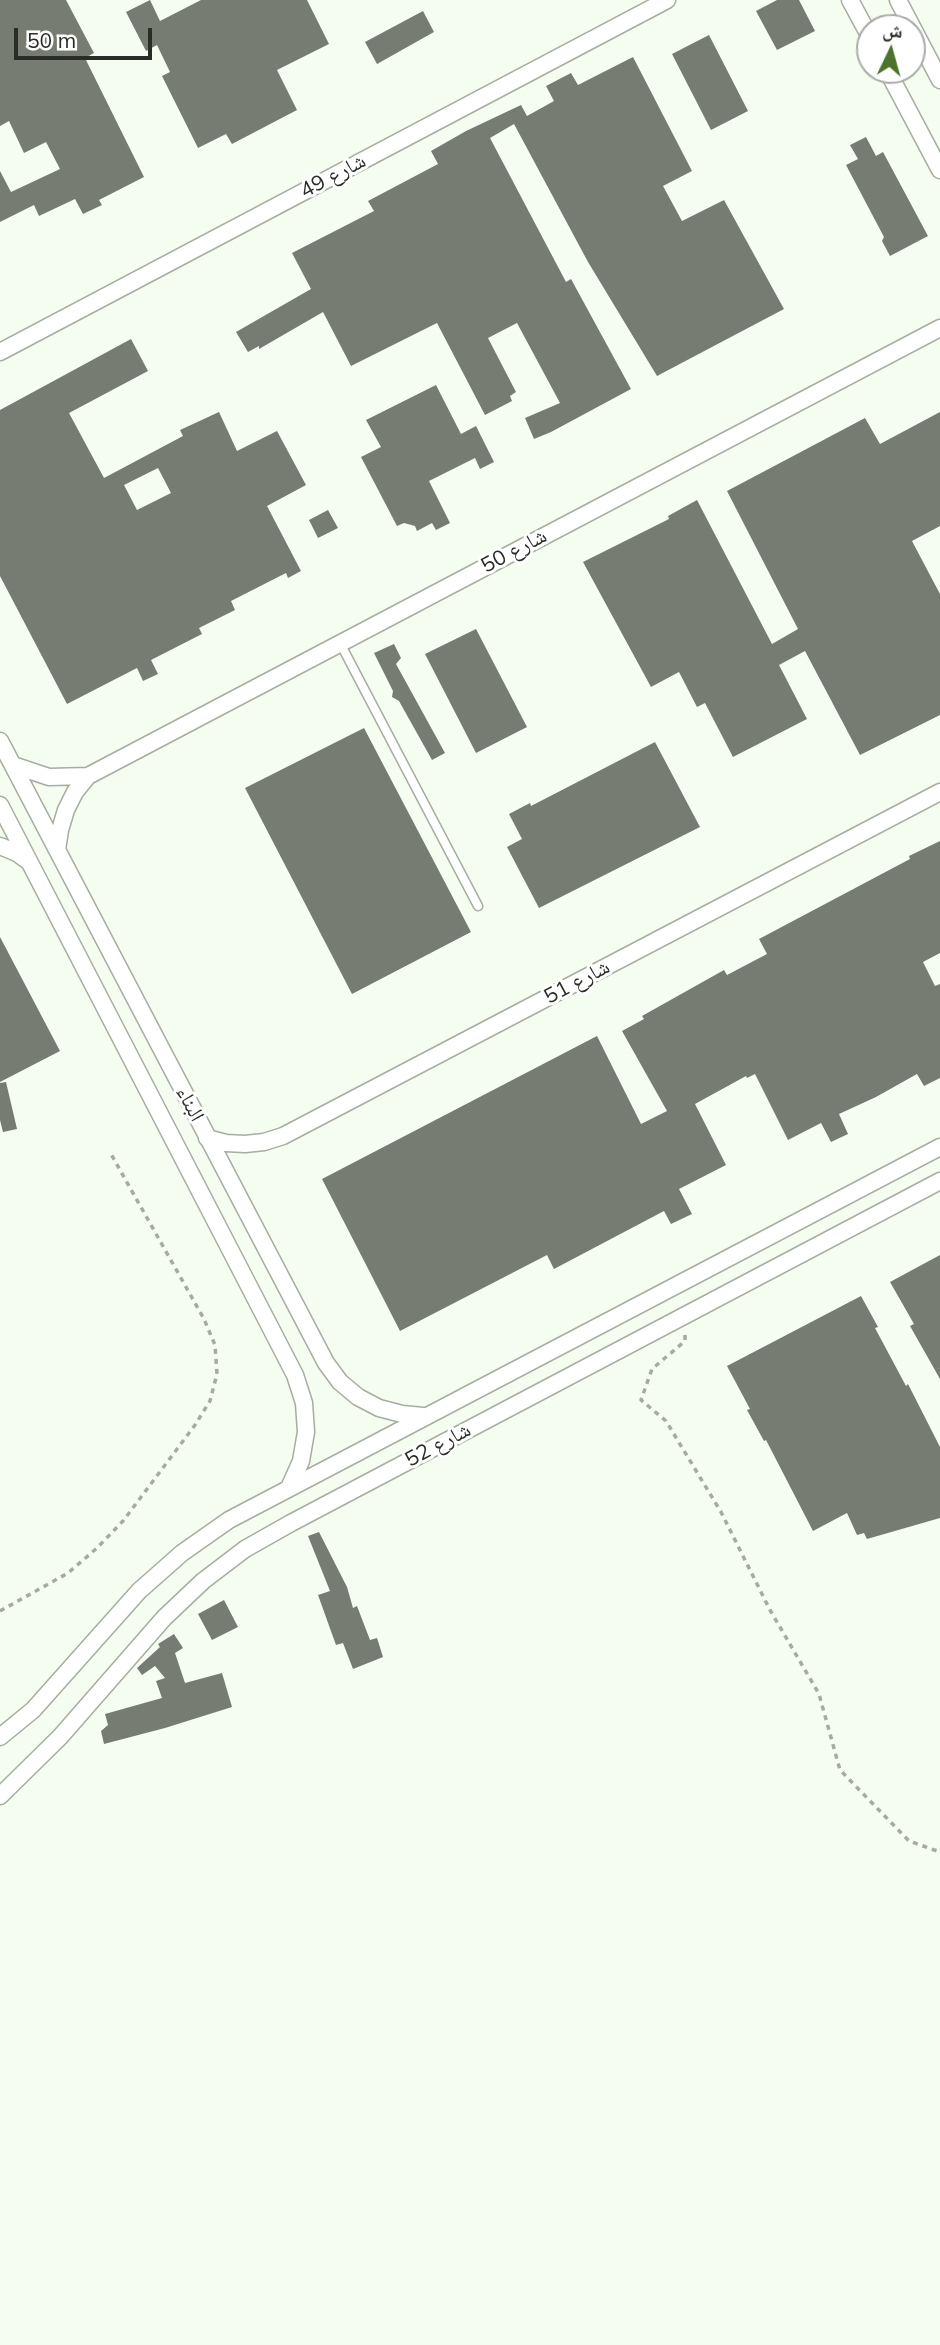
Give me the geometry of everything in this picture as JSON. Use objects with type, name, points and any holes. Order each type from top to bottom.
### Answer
[{"type":"street","name":"شارع 49","points":[[0,352],[667,0]]},
{"type":"street","points":[[898,0],[940,80]]},
{"type":"street","points":[[894,84],[940,170]]},
{"type":"street","name":"شارع 50","points":[[57,850],[66,810],[75,792],[88,776],[940,328]]},
{"type":"street","name":"البناء","points":[[0,741],[326,1363],[340,1382],[379,1408],[402,1415],[426,1416]]},
{"type":"street","name":"شارع 50","points":[[13,765],[49,777],[88,776]]},
{"type":"street","name":"شارع 51","points":[[207,1138],[245,1144],[283,1136],[940,792]]},
{"type":"street","name":"البناء","points":[[0,805],[295,1375],[304,1403],[306,1432],[301,1461],[289,1488]]},
{"type":"street","points":[[0,846],[18,853],[29,862]]},
{"type":"street","name":"شارع 52","points":[[0,1737],[33,1710],[139,1591],[182,1553],[229,1520],[940,1147]]},
{"type":"street","name":"شارع 52","points":[[0,1797],[60,1737],[164,1618],[203,1581],[245,1549],[291,1522],[940,1181]]},
{"type":"lane","points":[[340,643],[478,906]]},
{"type":"path","points":[[0,1611],[68,1573],[97,1548],[122,1521],[200,1417],[210,1401],[217,1374],[215,1345],[204,1319],[111,1154]]},
{"type":"path","points":[[685,1315],[685,1341],[652,1369],[640,1400],[666,1421],[721,1512],[770,1610],[819,1694],[840,1770],[909,1841],[940,1852]]},
{"type":"building","points":[[0,0],[66,0],[94,53],[85,58],[144,177],[99,200],[102,205],[83,214],[75,199],[39,216],[34,205],[0,222],[0,171],[11,192],[60,169],[46,142],[24,153],[9,121],[0,126]]},
{"type":"building","points":[[150,0],[160,21],[201,0],[307,0],[329,44],[277,70],[297,110],[232,144],[226,134],[198,148],[162,76],[170,72],[157,45],[146,51],[126,12]]},
{"type":"building","points":[[777,0],[799,0],[815,31],[777,50],[756,11]]},
{"type":"building","points":[[423,11],[434,32],[377,64],[365,42]]},
{"type":"building","points":[[709,35],[748,111],[711,130],[672,54]]},
{"type":"building","points":[[633,57],[692,171],[663,186],[682,221],[724,200],[784,309],[657,376],[588,262],[514,124],[490,138],[566,282],[571,279],[631,389],[534,439],[525,418],[560,403],[517,323],[488,338],[516,392],[510,396],[512,401],[485,415],[437,323],[351,366],[323,312],[259,349],[259,346],[248,352],[236,332],[311,289],[292,253],[374,211],[368,201],[438,164],[431,151],[521,105],[527,116],[554,101],[546,86],[571,73],[578,85]]},
{"type":"building","points":[[866,137],[876,156],[883,152],[928,236],[890,256],[882,241],[884,237],[846,165],[858,159],[850,145]]},
{"type":"building","points":[[131,339],[148,371],[69,413],[104,478],[183,436],[180,430],[219,412],[237,451],[277,431],[306,485],[267,506],[301,571],[288,578],[286,573],[231,601],[235,610],[199,628],[202,634],[151,660],[158,674],[143,681],[137,668],[67,704],[0,576],[0,410]],"holes":[[[158,468],[171,493],[137,510],[124,485]]]},
{"type":"building","points":[[436,385],[461,434],[476,426],[494,462],[480,469],[475,458],[429,481],[450,523],[436,530],[432,523],[417,531],[415,526],[404,523],[397,526],[361,457],[381,447],[366,420]]},
{"type":"building","points":[[940,412],[940,526],[912,541],[940,594],[940,715],[860,755],[805,651],[779,665],[807,719],[733,757],[705,703],[697,707],[679,672],[651,687],[583,562],[669,519],[668,516],[697,500],[772,644],[798,629],[727,491],[865,418],[880,444]]},
{"type":"building","points":[[328,510],[338,528],[318,538],[309,520]]},
{"type":"building","points":[[476,629],[527,727],[476,753],[425,654]]},
{"type":"building","points":[[394,644],[401,658],[396,664],[445,753],[432,760],[399,701],[392,697],[393,691],[374,653]]},
{"type":"building","points":[[364,728],[471,932],[352,994],[245,788]]},
{"type":"building","points":[[655,742],[700,827],[539,908],[507,847],[522,839],[509,814],[530,803],[531,806]]},
{"type":"building","points":[[940,841],[940,953],[923,962],[935,986],[940,984],[940,1078],[924,1086],[917,1074],[839,1114],[848,1134],[831,1142],[821,1123],[788,1140],[755,1074],[747,1078],[746,1076],[695,1104],[726,1165],[679,1189],[692,1214],[671,1224],[664,1211],[554,1269],[547,1255],[400,1331],[322,1179],[597,1036],[641,1124],[667,1111],[622,1031],[644,1019],[642,1016],[724,970],[727,975],[767,954],[759,939]]},
{"type":"building","points":[[0,937],[60,1051],[0,1082]]},
{"type":"building","points":[[6,1082],[17,1129],[3,1132],[0,1120],[0,1083]]},
{"type":"building","points":[[940,1255],[940,1379],[910,1326],[914,1324],[890,1282]]},
{"type":"building","points":[[861,1296],[878,1327],[875,1328],[906,1386],[908,1384],[940,1447],[940,1518],[867,1539],[864,1533],[857,1535],[847,1513],[813,1531],[766,1440],[764,1441],[747,1410],[750,1409],[727,1366]]},
{"type":"building","points":[[319,1532],[347,1587],[353,1608],[357,1606],[370,1640],[377,1638],[383,1657],[353,1669],[343,1643],[336,1645],[318,1595],[330,1591],[308,1536]]},
{"type":"building","points":[[224,1600],[238,1627],[212,1640],[198,1614]]},
{"type":"building","points":[[174,1634],[183,1648],[175,1653],[185,1683],[222,1673],[232,1707],[104,1744],[101,1731],[108,1725],[105,1714],[162,1698],[156,1681],[165,1678],[155,1666],[142,1675],[137,1668],[160,1647],[158,1644]]}]
